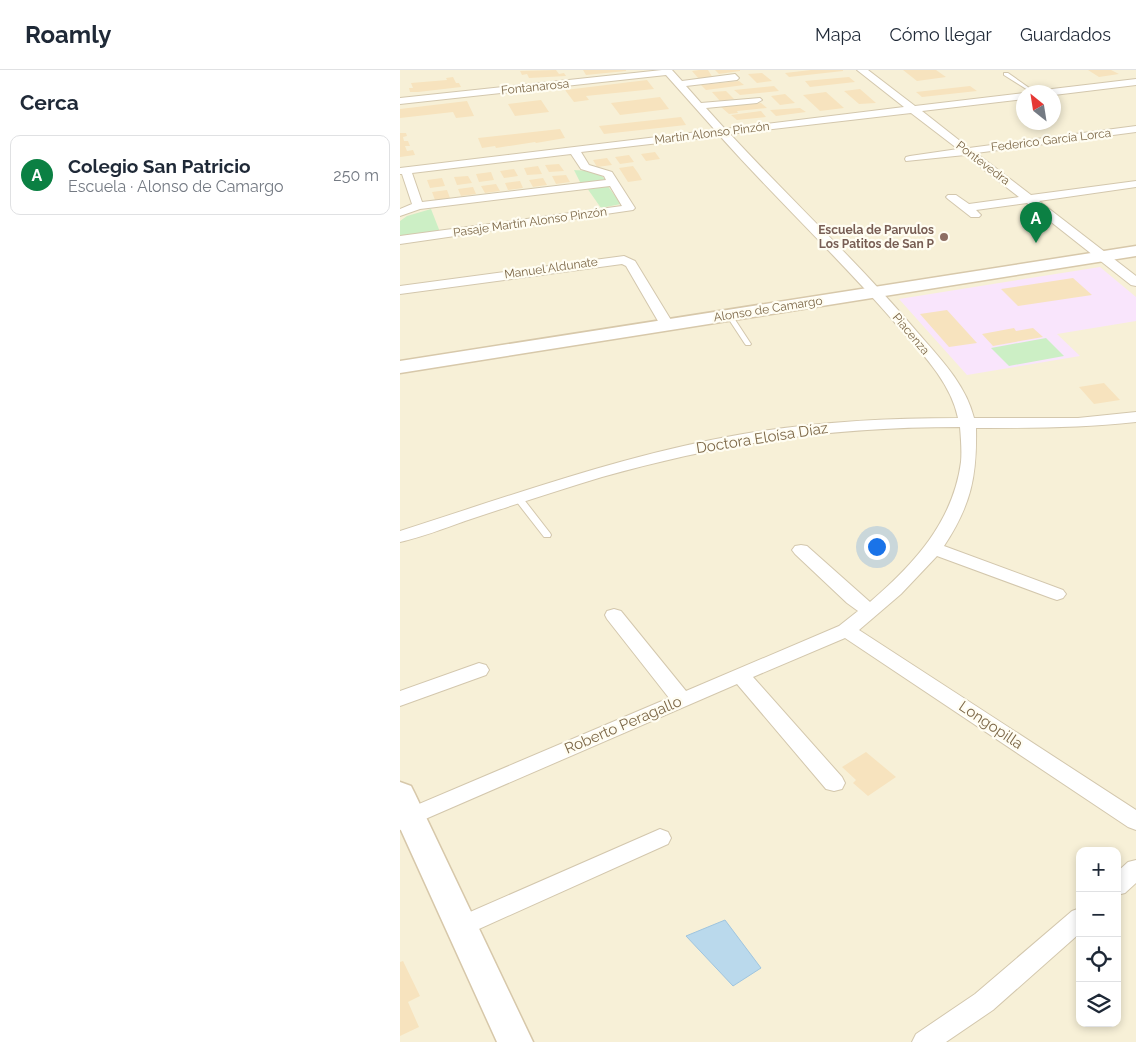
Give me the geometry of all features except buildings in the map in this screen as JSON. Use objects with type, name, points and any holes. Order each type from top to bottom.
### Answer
[{"type":"street","name":"Pontevedra","points":[[862,70],[1136,282]]},
{"type":"street","name":"Piacenza","points":[[668,71],[721,132],[876,292],[945,375],[959,400],[967,423],[969,453],[966,483],[953,517],[935,549],[907,580],[846,630]]},
{"type":"street","name":"Fontanarosa","points":[[400,101],[668,71]]},
{"type":"street","points":[[680,84],[734,78],[732,76]]},
{"type":"street","points":[[1061,91],[1136,82]]},
{"type":"street","name":"Martín Alonso Pinzón","points":[[403,170],[1016,97]]},
{"type":"street","points":[[699,106],[757,100]]},
{"type":"street","name":"Federico García Lorca","points":[[910,159],[1136,129]]},
{"type":"street","name":"Pasaje Martín Alonso Pinzón","points":[[400,240],[629,208],[608,174],[585,167],[574,150]]},
{"type":"street","points":[[900,150],[920,167]]},
{"type":"street","points":[[403,170],[418,206]]},
{"type":"street","name":"Pasaje Martín Alonso Pinzón","points":[[400,213],[418,206],[614,182]]},
{"type":"street","points":[[967,208],[1136,184]]},
{"type":"street","points":[[952,197],[978,217]]},
{"type":"street","name":"Alonso de Camargo","points":[[400,367],[1136,251]]},
{"type":"street","name":"Manuel Aldunate","points":[[400,290],[624,260],[631,264],[667,325]]},
{"type":"street","name":"Doctora Eloísa Díaz","points":[[400,537],[616,467],[692,448],[748,437],[850,426],[902,423],[1062,423],[1136,418]]},
{"type":"street","points":[[935,549],[1057,594]]},
{"type":"street","points":[[801,550],[854,599],[870,611]]},
{"type":"street","points":[[614,615],[682,700]]},
{"type":"street","name":"Roberto Peragallo","points":[[403,810],[682,700],[846,630]]},
{"type":"street","name":"Longopilla","points":[[846,630],[1136,821]]},
{"type":"street","points":[[400,699],[479,670]]},
{"type":"street","points":[[740,675],[834,783]]},
{"type":"street","points":[[403,810],[462,926],[515,1042]]},
{"type":"street","points":[[462,926],[660,838]]},
{"type":"street","points":[[1121,882],[1136,869]]},
{"type":"street","points":[[924,1042],[984,1002],[1076,922]]},
{"type":"lane","points":[[1006,74],[1022,85]]},
{"type":"lane","points":[[729,315],[748,344]]},
{"type":"lane","points":[[518,499],[547,535]]},
{"type":"shaded area","points":[[400,70],[1136,70],[1136,1042],[400,1042]]},
{"type":"shaded area","points":[[1100,267],[1136,297],[1136,321],[1057,334],[1080,356],[967,375],[899,299]]},
{"type":"green space","points":[[574,170],[596,173],[607,181],[581,184]]},
{"type":"green space","points":[[607,185],[621,204],[601,208],[587,188]]},
{"type":"green space","points":[[431,209],[440,232],[400,236],[400,221],[407,216]]},
{"type":"green space","points":[[1046,338],[1064,356],[1009,366],[991,348]]},
{"type":"water","points":[[725,920],[761,968],[733,986],[686,936]]},
{"type":"place","name":"Escuela de Parvulos Los Patitos de San P","points":[[944,237]]},
{"type":"place","name":"Colegio San Patricio","points":[[1036,243]]}]
